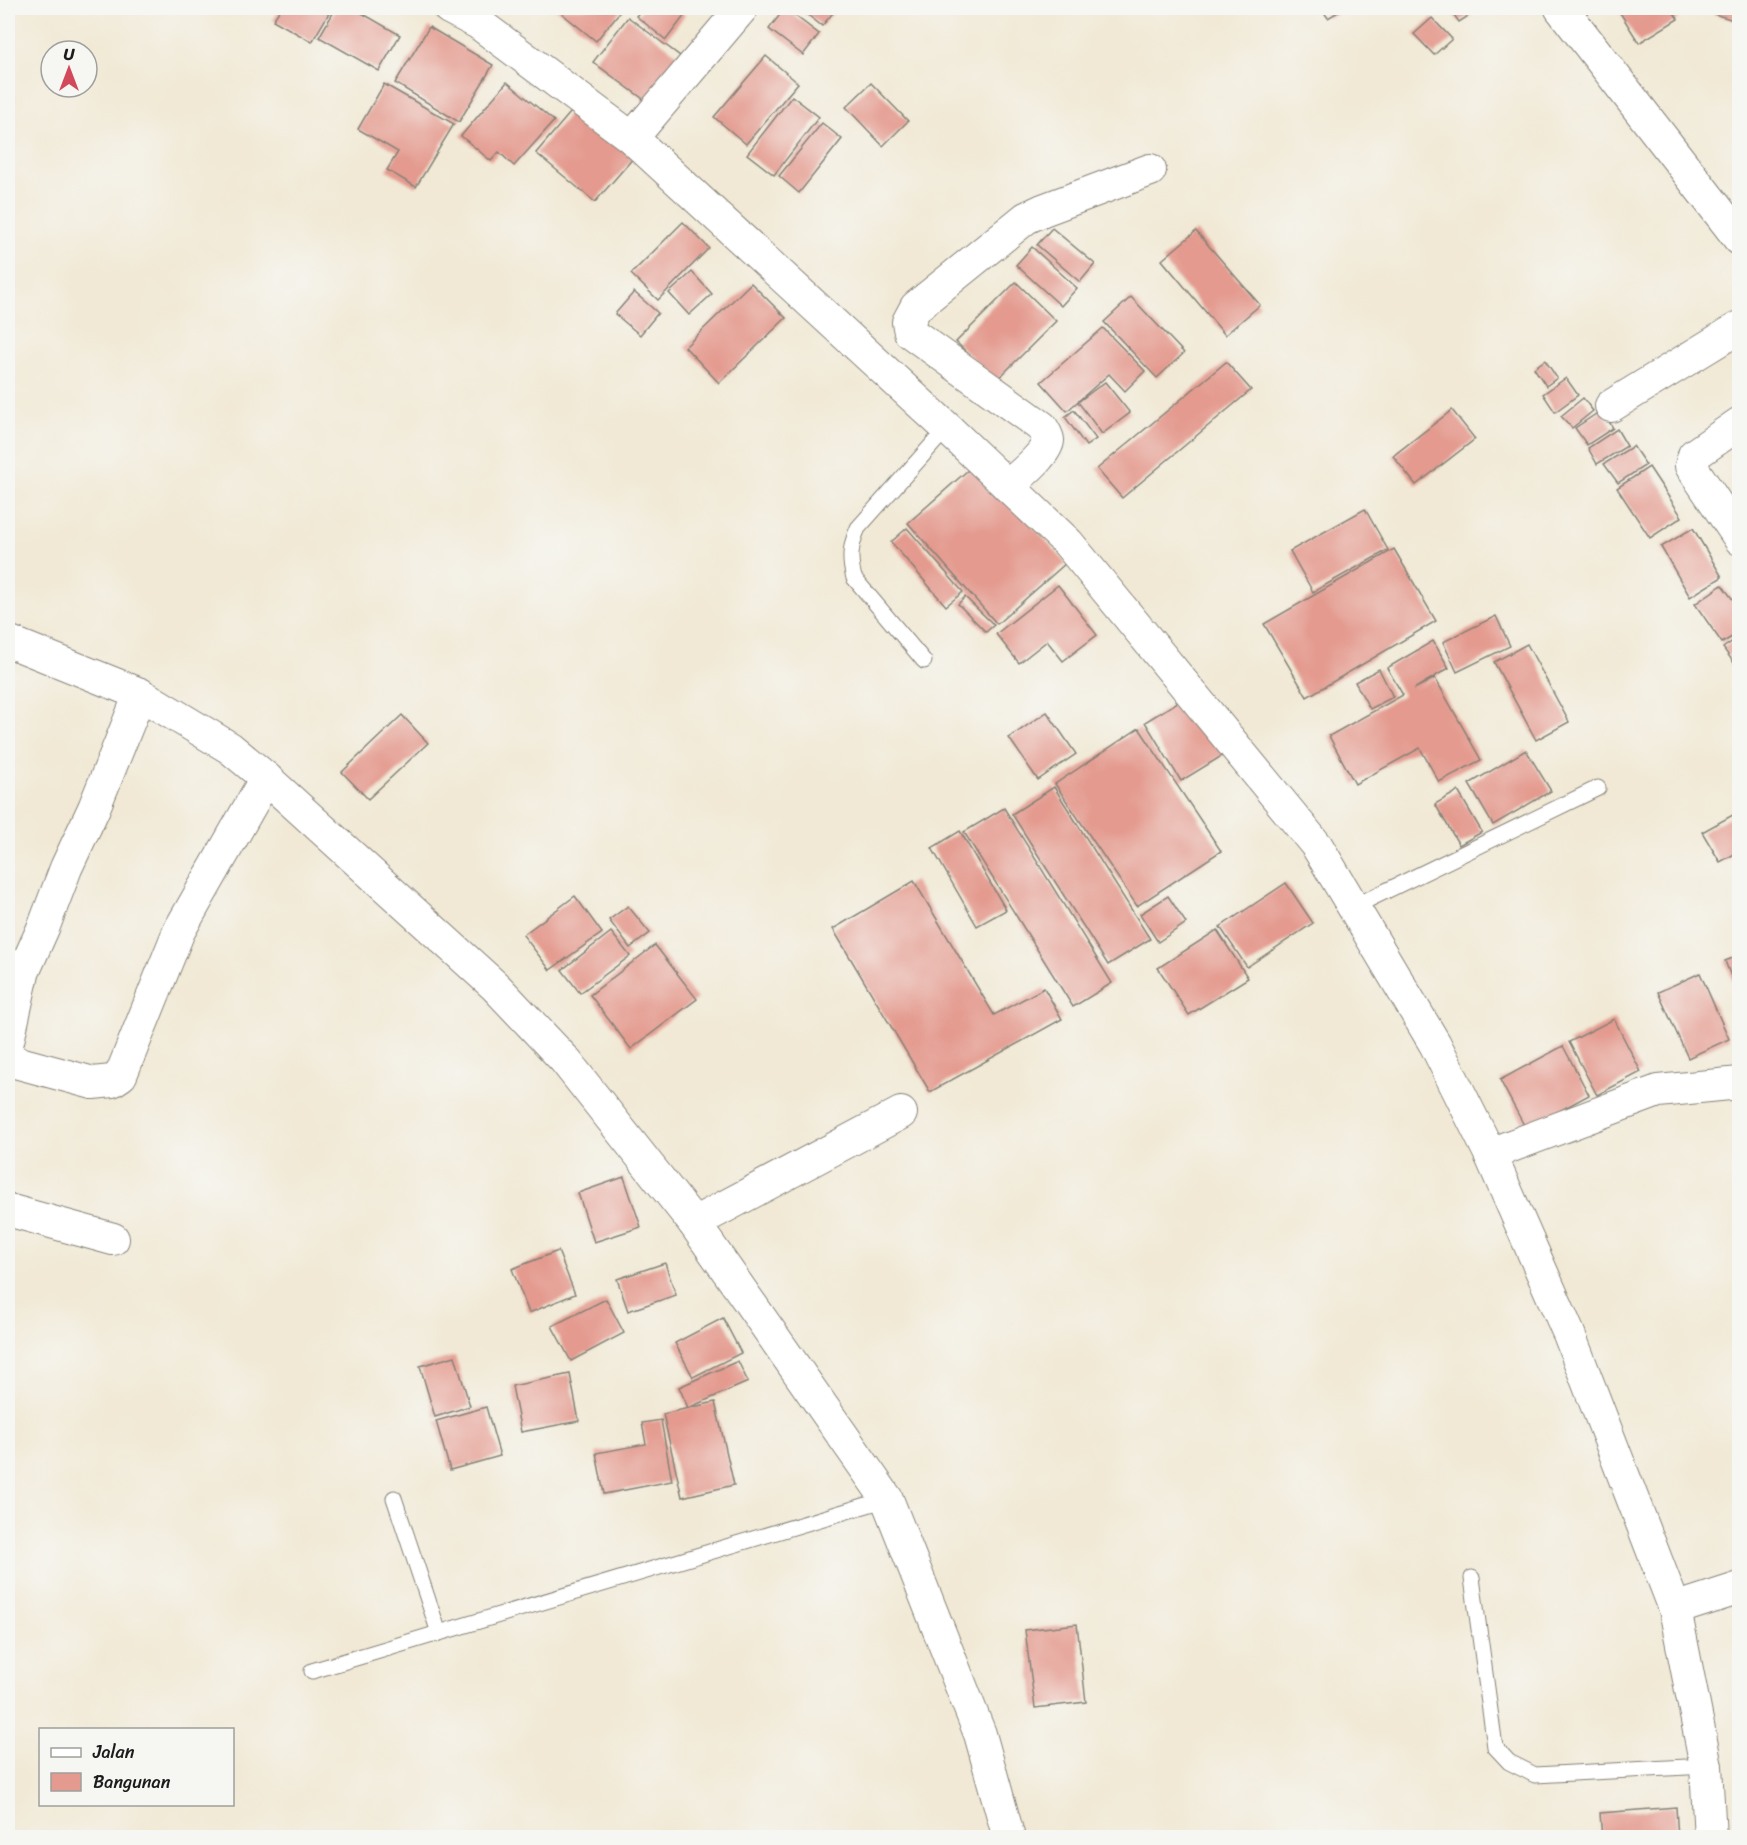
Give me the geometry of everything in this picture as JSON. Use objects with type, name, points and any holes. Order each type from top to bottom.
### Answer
[{"type":"street","points":[[449,8],[478,24],[632,138],[947,428],[1068,543],[1317,846],[1435,1044],[1490,1155],[1569,1334],[1675,1609],[1706,1766],[1710,1838]]},
{"type":"street","points":[[632,138],[742,8]]},
{"type":"street","points":[[1562,8],[1740,239]]},
{"type":"street","points":[[1008,486],[1041,455],[1047,446],[1048,439],[1042,427],[910,332],[908,322],[916,307],[1026,218],[1150,170]]},
{"type":"street","points":[[1611,406],[1740,327]]},
{"type":"street","points":[[1740,423],[1694,455],[1691,466],[1740,539]]},
{"type":"street","points":[[8,641],[140,694],[230,748],[496,987],[564,1059],[694,1223],[887,1499],[980,1734],[1009,1838]]},
{"type":"street","points":[[8,1041],[15,971],[44,926],[66,868],[94,808],[140,694]]},
{"type":"street","points":[[8,1060],[93,1083],[112,1082],[121,1075],[179,931],[266,778]]},
{"type":"street","points":[[1490,1155],[1659,1091],[1740,1083]]},
{"type":"street","points":[[694,1223],[901,1113]]},
{"type":"street","points":[[8,1210],[113,1239]]},
{"type":"street","points":[[1675,1609],[1740,1588]]},
{"type":"lane","points":[[924,661],[854,578],[850,564],[851,544],[858,528],[947,428]]},
{"type":"lane","points":[[1353,907],[1598,788]]},
{"type":"lane","points":[[394,1498],[439,1634]]},
{"type":"lane","points":[[312,1671],[887,1499]]},
{"type":"lane","points":[[1472,1578],[1495,1747],[1509,1762],[1535,1776],[1706,1766]]},
{"type":"building","points":[[281,8],[332,8],[312,42],[273,20]]},
{"type":"building","points":[[336,8],[353,8],[400,35],[379,71],[319,37]]},
{"type":"building","points":[[555,8],[623,8],[596,41]]},
{"type":"building","points":[[643,8],[676,8],[685,15],[666,40],[636,16]]},
{"type":"building","points":[[785,8],[819,34],[803,55],[769,29]]},
{"type":"building","points":[[799,8],[837,8],[822,26]]},
{"type":"building","points":[[1321,8],[1345,8],[1328,18]]},
{"type":"building","points":[[1449,8],[1481,8],[1459,22]]},
{"type":"building","points":[[1625,8],[1671,8],[1678,19],[1639,43],[1619,11]]},
{"type":"building","points":[[1716,8],[1740,8],[1740,22],[1714,14]]},
{"type":"building","points":[[628,17],[680,56],[646,101],[593,62]]},
{"type":"building","points":[[1432,18],[1452,39],[1434,55],[1414,34]]},
{"type":"building","points":[[429,27],[493,65],[459,122],[395,83]]},
{"type":"building","points":[[766,56],[798,83],[746,144],[714,117]]},
{"type":"building","points":[[507,82],[554,121],[514,166],[499,152],[491,161],[461,136]]},
{"type":"building","points":[[871,83],[908,121],[883,146],[846,107]]},
{"type":"building","points":[[384,84],[454,124],[416,187],[387,170],[398,152],[358,129]]},
{"type":"building","points":[[792,96],[819,117],[774,175],[747,154]]},
{"type":"building","points":[[576,106],[635,156],[595,202],[536,153]]},
{"type":"building","points":[[822,123],[842,139],[799,193],[779,176]]},
{"type":"building","points":[[683,222],[709,248],[658,300],[631,274]]},
{"type":"building","points":[[1052,228],[1095,264],[1080,282],[1037,245]]},
{"type":"building","points":[[1196,231],[1260,305],[1225,335],[1162,260]]},
{"type":"building","points":[[1032,247],[1077,288],[1061,306],[1016,265]]},
{"type":"building","points":[[692,272],[712,294],[689,315],[669,293]]},
{"type":"building","points":[[1016,282],[1056,321],[996,381],[956,342]]},
{"type":"building","points":[[751,283],[786,318],[719,383],[685,347]]},
{"type":"building","points":[[634,292],[658,313],[640,335],[615,314]]},
{"type":"building","points":[[1131,297],[1184,353],[1157,378],[1104,322]]},
{"type":"building","points":[[1103,328],[1145,371],[1125,391],[1109,374],[1067,411],[1041,382]]},
{"type":"building","points":[[1545,360],[1557,378],[1546,386],[1534,368]]},
{"type":"building","points":[[1226,362],[1251,390],[1122,498],[1097,469]]},
{"type":"building","points":[[1566,378],[1578,395],[1555,412],[1543,394]]},
{"type":"building","points":[[1105,382],[1130,413],[1102,434],[1078,402]]},
{"type":"building","points":[[1583,398],[1593,411],[1572,428],[1561,416]]},
{"type":"building","points":[[1074,410],[1096,439],[1086,446],[1065,417]]},
{"type":"building","points":[[1452,410],[1475,439],[1416,485],[1393,456]]},
{"type":"building","points":[[1602,410],[1613,428],[1587,445],[1575,428]]},
{"type":"building","points":[[1617,429],[1627,446],[1597,464],[1588,448]]},
{"type":"building","points":[[1633,446],[1646,465],[1618,483],[1604,464]]},
{"type":"building","points":[[976,463],[1066,563],[997,624],[908,523]]},
{"type":"building","points":[[1649,467],[1682,517],[1650,538],[1617,488]]},
{"type":"building","points":[[1365,509],[1388,550],[1313,592],[1290,551]]},
{"type":"building","points":[[907,528],[963,592],[946,606],[891,542]]},
{"type":"building","points":[[1693,528],[1722,577],[1690,597],[1661,547]]},
{"type":"building","points":[[1394,549],[1436,621],[1307,697],[1264,624]]},
{"type":"building","points":[[1058,585],[1097,635],[1063,661],[1047,641],[1019,663],[996,634]]},
{"type":"building","points":[[1722,585],[1740,609],[1740,632],[1722,643],[1695,604]]},
{"type":"building","points":[[965,597],[994,625],[986,632],[958,604]]},
{"type":"building","points":[[1496,616],[1510,646],[1457,672],[1443,642]]},
{"type":"building","points":[[1740,636],[1740,671],[1723,648]]},
{"type":"building","points":[[1433,641],[1449,668],[1414,689],[1435,678],[1481,760],[1439,782],[1420,748],[1355,784],[1329,736],[1403,695],[1387,668]]},
{"type":"building","points":[[1527,644],[1569,722],[1536,740],[1494,662]]},
{"type":"building","points":[[1379,669],[1393,697],[1370,709],[1355,682]]},
{"type":"building","points":[[1189,695],[1225,754],[1181,781],[1145,722]]},
{"type":"building","points":[[1047,712],[1076,754],[1038,780],[1009,738]]},
{"type":"building","points":[[402,715],[428,743],[368,799],[342,772]]},
{"type":"building","points":[[1139,728],[1221,851],[1137,906],[1055,784]]},
{"type":"building","points":[[1526,750],[1551,791],[1493,825],[1469,784]]},
{"type":"building","points":[[1054,787],[1150,939],[1108,965],[1012,814]]},
{"type":"building","points":[[1458,791],[1482,832],[1459,845],[1435,804]]},
{"type":"building","points":[[1004,808],[1112,983],[1073,1007],[964,832]]},
{"type":"building","points":[[1740,811],[1740,851],[1720,862],[1702,832]]},
{"type":"building","points":[[960,831],[1006,910],[977,926],[932,848]]},
{"type":"building","points":[[914,881],[994,1015],[1044,988],[1062,1019],[930,1092],[833,929]]},
{"type":"building","points":[[1286,883],[1313,923],[1247,967],[1220,927]]},
{"type":"building","points":[[575,896],[602,933],[550,970],[523,935]]},
{"type":"building","points":[[1168,896],[1186,923],[1158,942],[1140,914]]},
{"type":"building","points":[[628,906],[650,933],[630,948],[609,920]]},
{"type":"building","points":[[1217,930],[1248,978],[1189,1015],[1158,968]]},
{"type":"building","points":[[611,932],[630,956],[580,993],[562,970]]},
{"type":"building","points":[[655,945],[697,999],[631,1049],[590,995]]},
{"type":"building","points":[[1740,955],[1740,997],[1739,997],[1725,961]]},
{"type":"building","points":[[1700,973],[1729,1039],[1688,1058],[1658,992]]},
{"type":"building","points":[[1614,1019],[1641,1072],[1597,1095],[1569,1042]]},
{"type":"building","points":[[1563,1046],[1589,1095],[1526,1129],[1500,1080]]},
{"type":"building","points":[[624,1177],[641,1227],[594,1242],[578,1193]]},
{"type":"building","points":[[558,1251],[575,1294],[529,1313],[512,1269]]},
{"type":"building","points":[[665,1263],[676,1295],[628,1311],[617,1279]]},
{"type":"building","points":[[606,1299],[624,1333],[571,1361],[552,1326]]},
{"type":"building","points":[[723,1318],[741,1353],[693,1377],[675,1343]]},
{"type":"building","points":[[455,1356],[470,1406],[435,1417],[420,1366]]},
{"type":"building","points":[[738,1361],[748,1382],[688,1408],[679,1387]]},
{"type":"building","points":[[570,1374],[579,1421],[521,1432],[512,1386]]},
{"type":"building","points":[[715,1402],[734,1485],[682,1497],[663,1414]]},
{"type":"building","points":[[486,1407],[500,1456],[450,1470],[436,1421]]},
{"type":"building","points":[[661,1420],[672,1481],[604,1494],[596,1453],[646,1444],[642,1423]]},
{"type":"building","points":[[1077,1624],[1086,1702],[1035,1708],[1025,1630]]},
{"type":"building","points":[[1676,1807],[1678,1838],[1602,1838],[1600,1813]]}]
